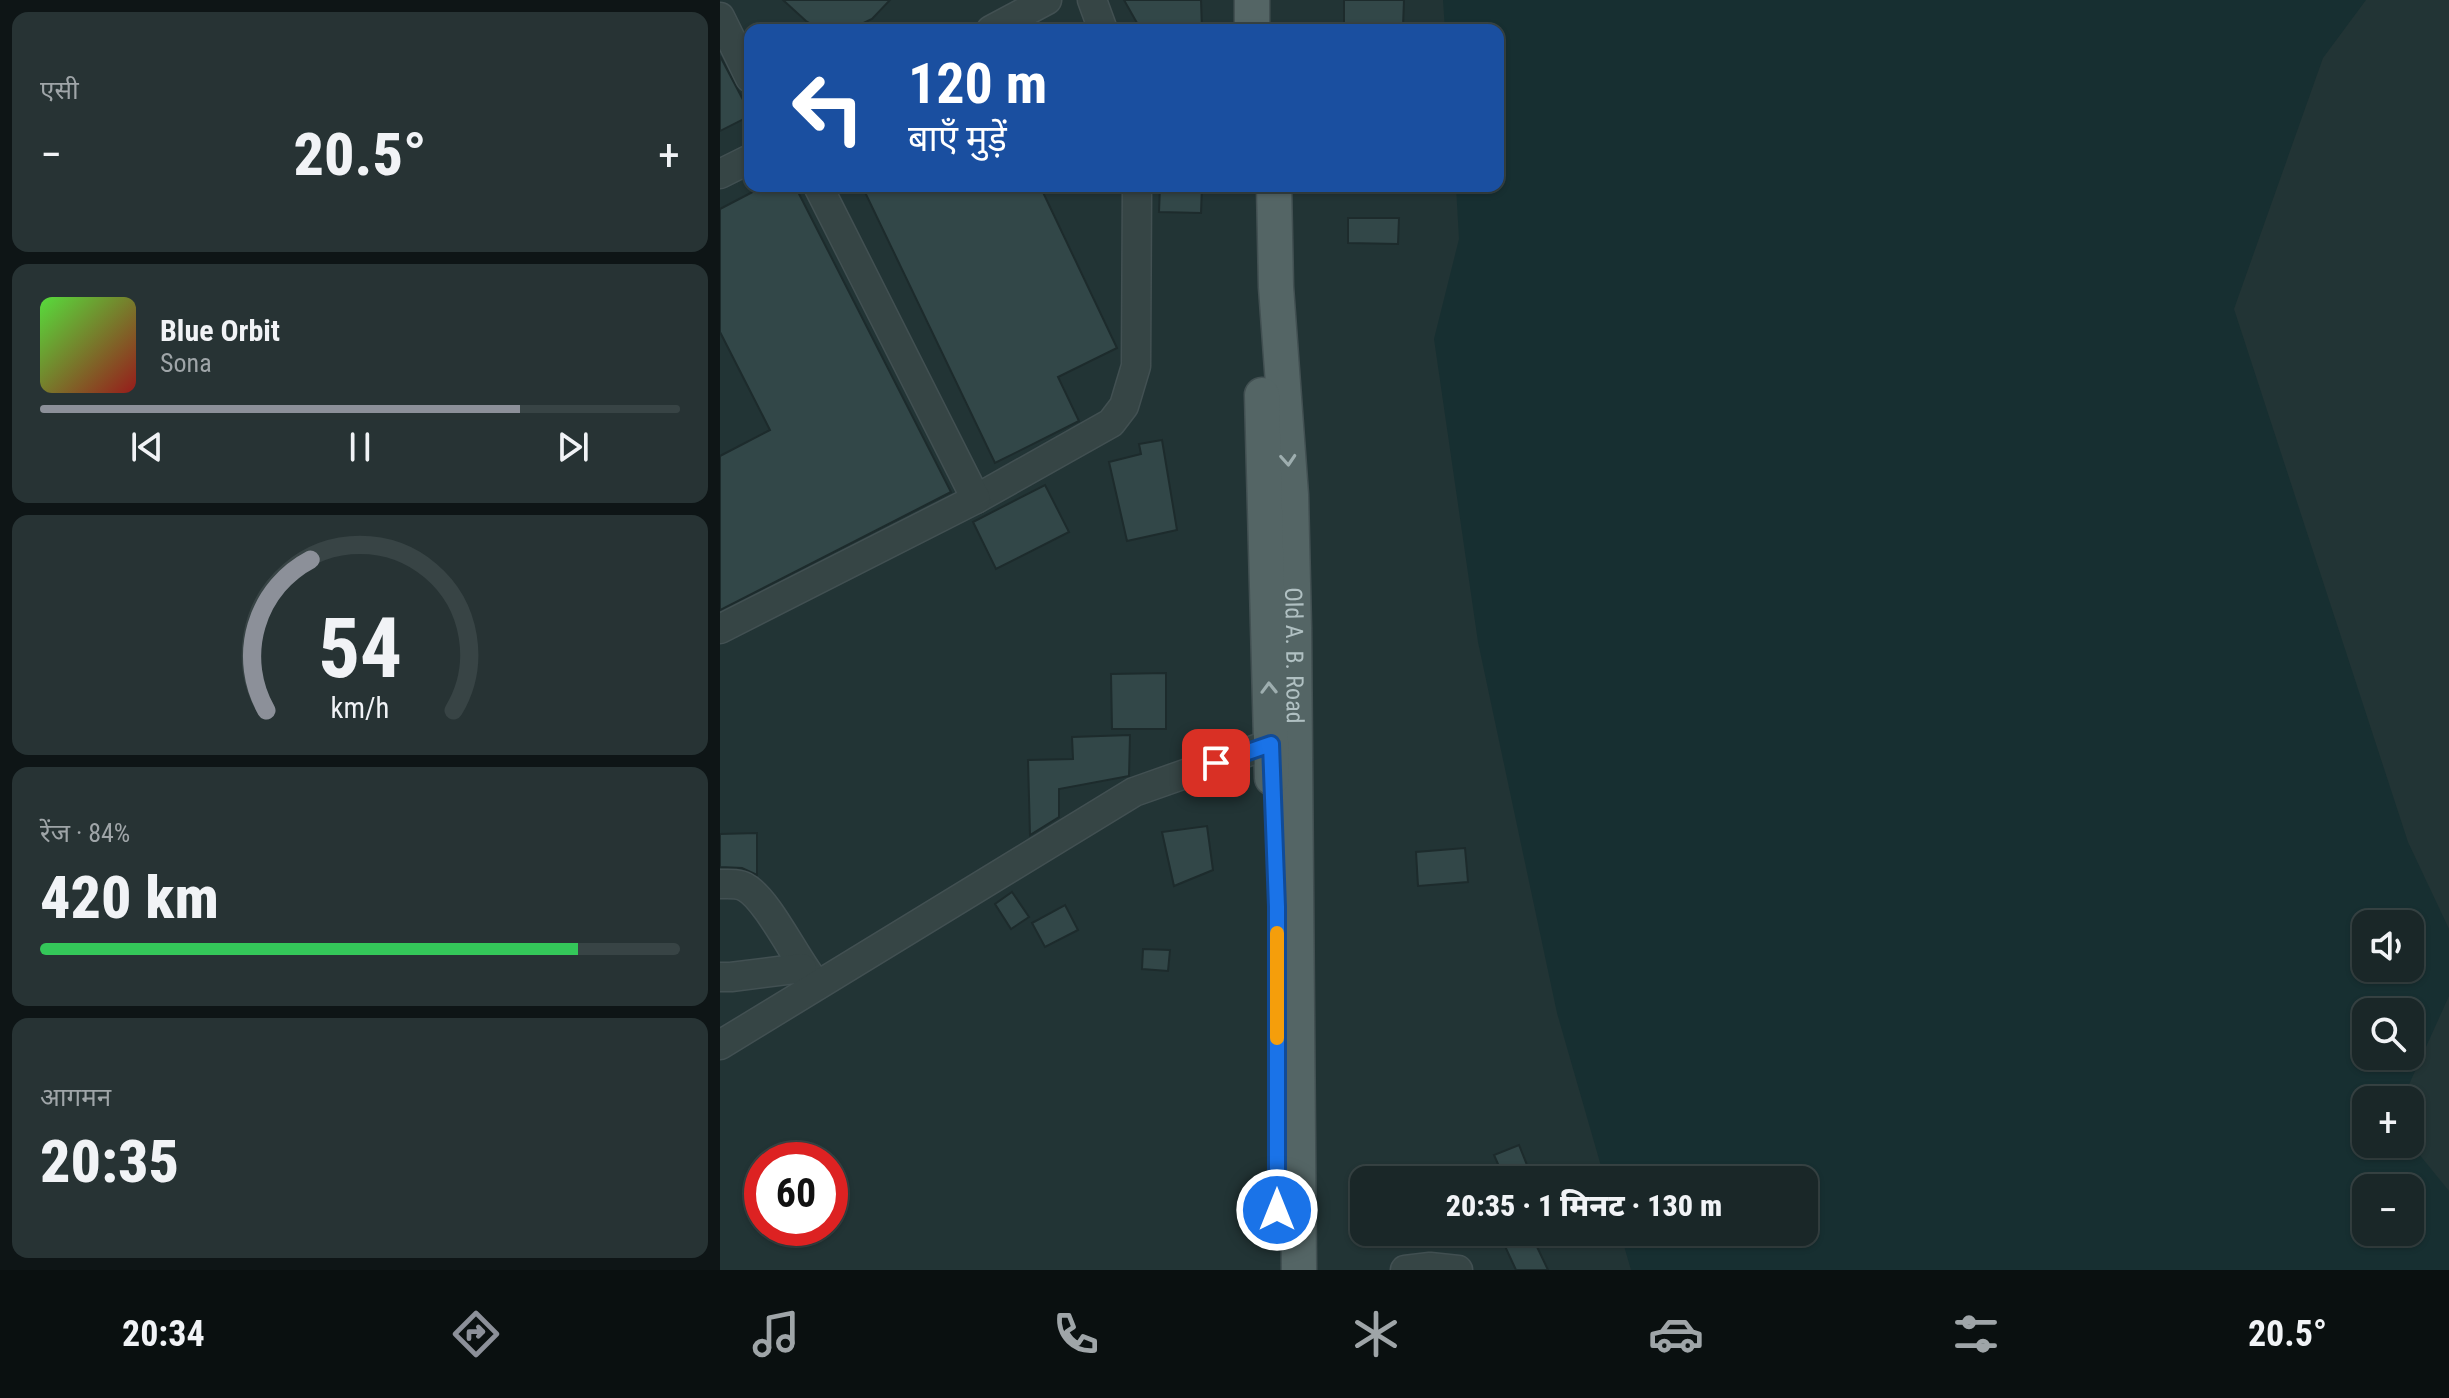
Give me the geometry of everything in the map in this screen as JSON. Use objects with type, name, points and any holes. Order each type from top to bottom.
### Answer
[{"type":"main road","points":[[1252,0],[1252,24]]},
{"type":"main road","points":[[1269,0],[1270,24]]},
{"type":"main road","name":"Old A. B. Road","points":[[1256,192],[1283,740],[1299,1270]]},
{"type":"main road","name":"Old A. B. Road","points":[[1274,192],[1276,287],[1291,495],[1277,907],[1277,1270]]},
{"type":"street","points":[[1002,24],[1047,0]]},
{"type":"street","points":[[1092,0],[1101,24]]},
{"type":"street","points":[[720,17],[744,66]]},
{"type":"street","points":[[720,174],[744,162]]},
{"type":"street","points":[[821,192],[976,499]]},
{"type":"street","points":[[720,629],[976,499],[1111,423],[1124,406],[1136,366],[1137,192]]},
{"type":"street","points":[[720,1045],[809,976],[1134,792],[1283,740]]},
{"type":"street","points":[[720,884],[744,886],[758,895],[809,976]]},
{"type":"street","points":[[720,977],[809,976]]},
{"type":"street","points":[[1405,1270],[1430,1267],[1458,1270]]},
{"type":"water","points":[[1443,0],[2366,0],[2323,58],[2234,309],[2408,842],[2449,929],[2449,996],[2424,1051],[2424,998],[2352,998],[2352,1070],[2416,1070],[2408,1086],[2352,1086],[2352,1158],[2422,1158],[2449,1191],[2449,1270],[1631,1270],[1624,1246],[1818,1246],[1818,1166],[1601,1166],[1557,1013],[1478,642],[1434,339],[1459,239],[1456,192],[1504,192],[1504,24],[1445,24]]},
{"type":"building","points":[[783,0],[890,0],[872,19],[862,24],[811,24]]},
{"type":"building","points":[[1124,0],[1201,0],[1202,24],[1138,24]]},
{"type":"building","points":[[1344,0],[1404,0],[1403,24],[1344,24]]},
{"type":"building","points":[[720,56],[744,102],[744,119],[720,131]]},
{"type":"building","points":[[753,192],[798,192],[951,492],[720,610],[720,456],[770,430],[720,332],[720,209]]},
{"type":"building","points":[[865,192],[1043,192],[1117,348],[1058,377],[1079,421],[995,463]]},
{"type":"building","points":[[1160,192],[1202,192],[1201,213],[1159,212]]},
{"type":"building","points":[[1348,218],[1399,218],[1398,244],[1348,243]]},
{"type":"building","points":[[1162,440],[1177,530],[1127,541],[1109,462],[1141,454],[1139,444]]},
{"type":"building","points":[[1045,485],[1069,532],[996,569],[973,522]]},
{"type":"building","points":[[1166,673],[1166,729],[1112,729],[1111,674]]},
{"type":"building","points":[[1130,735],[1129,776],[1059,789],[1059,817],[1030,835],[1028,760],[1073,759],[1072,737]]},
{"type":"building","points":[[1207,826],[1213,870],[1174,886],[1162,832]]},
{"type":"building","points":[[757,833],[757,875],[742,868],[720,867],[720,834]]},
{"type":"building","points":[[1465,848],[1468,882],[1418,886],[1416,852]]},
{"type":"building","points":[[1012,892],[1029,917],[1011,929],[995,904]]},
{"type":"building","points":[[1065,905],[1078,930],[1045,947],[1032,923]]},
{"type":"building","points":[[1143,949],[1170,950],[1168,971],[1142,969]]},
{"type":"building","points":[[1519,1145],[1527,1166],[1499,1166],[1494,1155]]},
{"type":"building","points":[[1505,1246],[1537,1246],[1548,1270],[1516,1270]]},
{"type":"slow traffic","points":[[1277,933],[1277,1038]]},
{"type":"route","points":[[1216,763],[1271,744],[1277,907],[1277,1210]]}]
